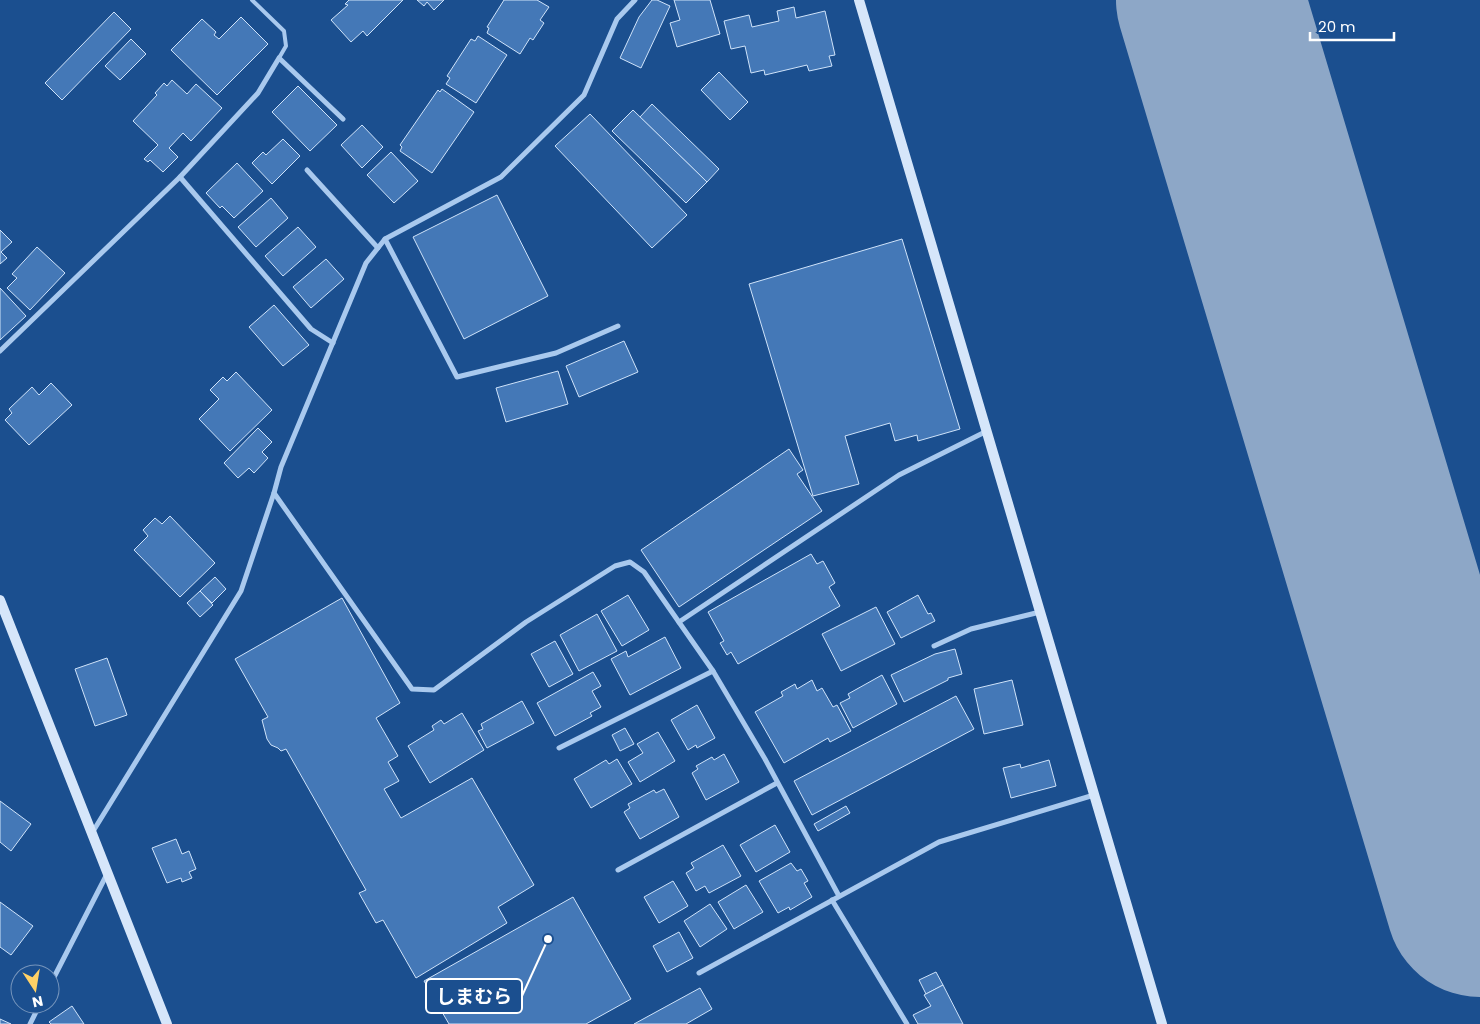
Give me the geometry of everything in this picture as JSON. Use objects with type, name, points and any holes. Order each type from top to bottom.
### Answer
[{"type":"street","points":[[92,833],[241,591],[274,493],[281,466],[366,263],[385,239],[501,177],[584,95],[617,19],[635,0]]},
{"type":"street","points":[[859,0],[1162,1024]]},
{"type":"street","points":[[0,351],[180,177],[258,93],[279,58],[343,119]]},
{"type":"street","points":[[307,170],[378,248]]},
{"type":"street","points":[[180,177],[311,329],[333,342]]},
{"type":"street","points":[[385,239],[457,377],[556,353],[618,326]]},
{"type":"street","points":[[679,622],[899,475],[987,431]]},
{"type":"street","points":[[274,493],[412,689],[434,690],[526,622],[615,566],[630,562],[644,572],[713,671],[765,758],[839,896]]},
{"type":"street","points":[[0,600],[167,1024]]},
{"type":"street","points":[[934,646],[971,628],[1040,612]]},
{"type":"street","points":[[559,748],[713,671]]},
{"type":"street","points":[[618,870],[777,783]]},
{"type":"street","points":[[698,973],[939,842],[1094,795]]},
{"type":"street","points":[[60,965],[107,873]]},
{"type":"street","points":[[832,900],[907,1024]]},
{"type":"lane","points":[[252,0],[284,31],[286,46],[279,58]]},
{"type":"building","points":[[349,0],[403,0],[367,36],[363,31],[351,42],[331,20],[348,5],[345,4]]},
{"type":"building","points":[[417,0],[444,0],[434,10],[427,2],[424,6]]},
{"type":"building","points":[[504,0],[537,0],[549,7],[540,20],[544,23],[533,40],[530,38],[520,54],[487,33],[489,28],[487,27]]},
{"type":"building","points":[[652,0],[657,0],[670,6],[641,68],[620,58],[639,17]]},
{"type":"building","points":[[674,0],[710,0],[720,34],[677,47],[670,23],[680,20]]},
{"type":"building","points":[[794,7],[796,18],[825,11],[835,55],[829,56],[832,66],[809,71],[807,65],[765,75],[764,70],[751,73],[745,46],[731,49],[724,21],[749,15],[752,27],[779,21],[777,11]]},
{"type":"building","points":[[114,12],[131,29],[62,100],[45,83]]},
{"type":"building","points":[[241,17],[268,44],[217,95],[171,50],[202,19],[216,32],[214,35],[219,39]]},
{"type":"building","points":[[478,36],[507,55],[476,103],[446,84],[450,78],[447,76],[471,39],[475,41]]},
{"type":"building","points":[[131,39],[146,54],[120,80],[105,66]]},
{"type":"building","points":[[719,72],[748,102],[730,120],[701,90]]},
{"type":"building","points":[[172,80],[187,94],[196,84],[222,108],[191,141],[183,133],[169,148],[178,157],[163,172],[150,160],[148,162],[144,159],[158,145],[133,121],[157,95],[155,93],[164,83],[167,86]]},
{"type":"building","points":[[298,86],[337,125],[310,151],[272,112]]},
{"type":"building","points":[[442,89],[474,112],[432,173],[400,151],[402,147],[400,145],[438,90],[440,92]]},
{"type":"building","points":[[652,104],[719,169],[707,182],[640,117]]},
{"type":"building","points":[[633,110],[707,182],[686,203],[612,131]]},
{"type":"building","points":[[590,114],[687,215],[652,248],[555,146]]},
{"type":"building","points":[[362,125],[383,147],[362,168],[341,145]]},
{"type":"building","points":[[283,139],[300,156],[272,184],[252,163],[263,152],[266,155]]},
{"type":"building","points":[[391,152],[418,181],[394,203],[367,175]]},
{"type":"building","points":[[237,163],[263,191],[234,218],[222,206],[220,208],[206,193]]},
{"type":"building","points":[[497,195],[548,296],[464,339],[413,237]]},
{"type":"building","points":[[271,198],[288,218],[256,247],[238,227]]},
{"type":"building","points":[[298,227],[316,247],[283,276],[265,256]]},
{"type":"building","points":[[0,230],[12,242],[1,252],[7,258],[0,264]]},
{"type":"building","points":[[902,239],[960,429],[918,441],[917,435],[895,441],[890,423],[845,436],[859,484],[813,496],[749,284]]},
{"type":"building","points":[[37,247],[65,273],[30,310],[7,288],[17,278],[12,274]]},
{"type":"building","points":[[326,259],[344,279],[311,308],[293,287]]},
{"type":"building","points":[[0,288],[26,316],[0,340]]},
{"type":"building","points":[[274,305],[309,345],[283,366],[249,327]]},
{"type":"building","points":[[624,341],[638,372],[579,397],[566,366]]},
{"type":"building","points":[[558,371],[568,404],[506,422],[496,388]]},
{"type":"building","points":[[236,372],[272,410],[230,451],[199,419],[219,399],[210,390],[223,377],[227,381]]},
{"type":"building","points":[[51,383],[72,405],[29,445],[5,420],[12,413],[9,409],[32,387],[39,395]]},
{"type":"building","points":[[258,428],[272,442],[262,452],[268,458],[254,473],[249,468],[238,478],[224,463]]},
{"type":"building","points":[[789,449],[803,470],[797,474],[822,511],[679,607],[641,550]]},
{"type":"building","points":[[170,516],[215,563],[180,597],[134,550],[148,536],[143,530],[155,518],[162,524]]},
{"type":"building","points":[[811,554],[817,564],[823,561],[835,583],[829,587],[840,606],[738,664],[731,652],[727,655],[720,643],[724,641],[708,612]]},
{"type":"building","points":[[215,577],[226,589],[212,603],[200,591]]},
{"type":"building","points":[[200,591],[213,605],[200,617],[187,603]]},
{"type":"building","points":[[628,595],[649,630],[622,646],[601,611]]},
{"type":"building","points":[[918,595],[928,614],[931,613],[935,621],[901,638],[887,612]]},
{"type":"building","points":[[342,598],[400,703],[376,718],[398,756],[388,762],[399,781],[384,789],[401,818],[472,778],[534,885],[498,907],[507,923],[416,978],[383,920],[376,923],[359,893],[366,890],[286,749],[281,751],[271,745],[267,739],[262,720],[268,717],[235,659]]},
{"type":"building","points":[[876,607],[895,644],[841,671],[822,634]]},
{"type":"building","points":[[597,614],[617,651],[579,671],[560,635]]},
{"type":"building","points":[[665,637],[681,668],[630,695],[611,659],[626,651],[628,657]]},
{"type":"building","points":[[555,641],[573,674],[549,687],[531,654]]},
{"type":"building","points":[[955,649],[962,674],[948,678],[948,680],[904,702],[891,675],[935,654]]},
{"type":"building","points":[[107,658],[127,715],[95,726],[75,669]]},
{"type":"building","points":[[593,672],[601,686],[592,691],[601,707],[590,713],[592,716],[555,736],[537,703]]},
{"type":"building","points":[[882,675],[897,704],[853,728],[840,703],[850,698],[848,694]]},
{"type":"building","points":[[812,680],[817,691],[822,688],[833,707],[837,705],[851,731],[830,742],[828,738],[784,763],[755,712],[783,696],[781,692],[795,684],[797,689]]},
{"type":"building","points":[[1012,680],[1023,725],[984,734],[974,689]]},
{"type":"building","points":[[956,696],[974,729],[812,815],[794,781]]},
{"type":"building","points":[[522,701],[534,723],[487,748],[478,731],[483,729],[481,724]]},
{"type":"building","points":[[697,705],[715,738],[697,748],[696,745],[688,750],[671,720]]},
{"type":"building","points":[[462,713],[484,750],[430,783],[408,746],[434,730],[432,726],[441,720],[444,724]]},
{"type":"building","points":[[625,728],[634,744],[620,751],[612,735]]},
{"type":"building","points":[[658,732],[675,761],[640,782],[628,762],[643,753],[637,744]]},
{"type":"building","points":[[724,754],[739,782],[706,800],[692,773],[698,769],[696,766],[712,757],[714,760]]},
{"type":"building","points":[[617,759],[632,784],[591,808],[574,779],[606,760],[609,764]]},
{"type":"building","points":[[1049,760],[1056,786],[1011,798],[1003,768],[1020,764],[1021,768]]},
{"type":"building","points":[[664,789],[679,817],[640,839],[624,812],[630,808],[628,804],[654,790],[656,793]]},
{"type":"building","points":[[0,801],[31,824],[11,851],[0,842]]},
{"type":"building","points":[[846,806],[850,813],[818,831],[814,824]]},
{"type":"building","points":[[775,825],[790,852],[756,872],[740,845]]},
{"type":"building","points":[[176,839],[182,854],[189,851],[196,869],[189,872],[192,878],[182,882],[181,878],[167,883],[152,848]]},
{"type":"building","points":[[723,845],[741,876],[709,893],[705,886],[696,891],[686,873],[694,868],[691,863]]},
{"type":"building","points":[[791,863],[797,871],[801,869],[808,881],[804,883],[812,897],[790,910],[789,907],[778,913],[759,881]]},
{"type":"building","points":[[673,881],[688,906],[659,923],[644,897]]},
{"type":"building","points":[[746,885],[763,912],[734,929],[718,902]]},
{"type":"building","points":[[573,897],[631,999],[586,1024],[449,1024],[424,981]]},
{"type":"building","points":[[0,902],[33,926],[11,955],[0,947]]},
{"type":"building","points":[[710,904],[727,929],[700,947],[684,921]]},
{"type":"building","points":[[679,932],[693,958],[667,972],[653,946]]},
{"type":"building","points":[[936,972],[943,985],[926,994],[919,980]]},
{"type":"building","points":[[943,985],[963,1024],[918,1024],[913,1015],[931,1006],[924,995]]},
{"type":"building","points":[[700,988],[712,1009],[686,1024],[634,1024]]},
{"type":"building","points":[[72,1006],[84,1024],[51,1024],[49,1022]]},
{"type":"building","points":[[0,1019],[11,1024],[0,1024]]},
{"type":"runway","points":[[1210,0],[1480,903]]},
{"type":"place","name":"しまむら","points":[[548,939]]}]
